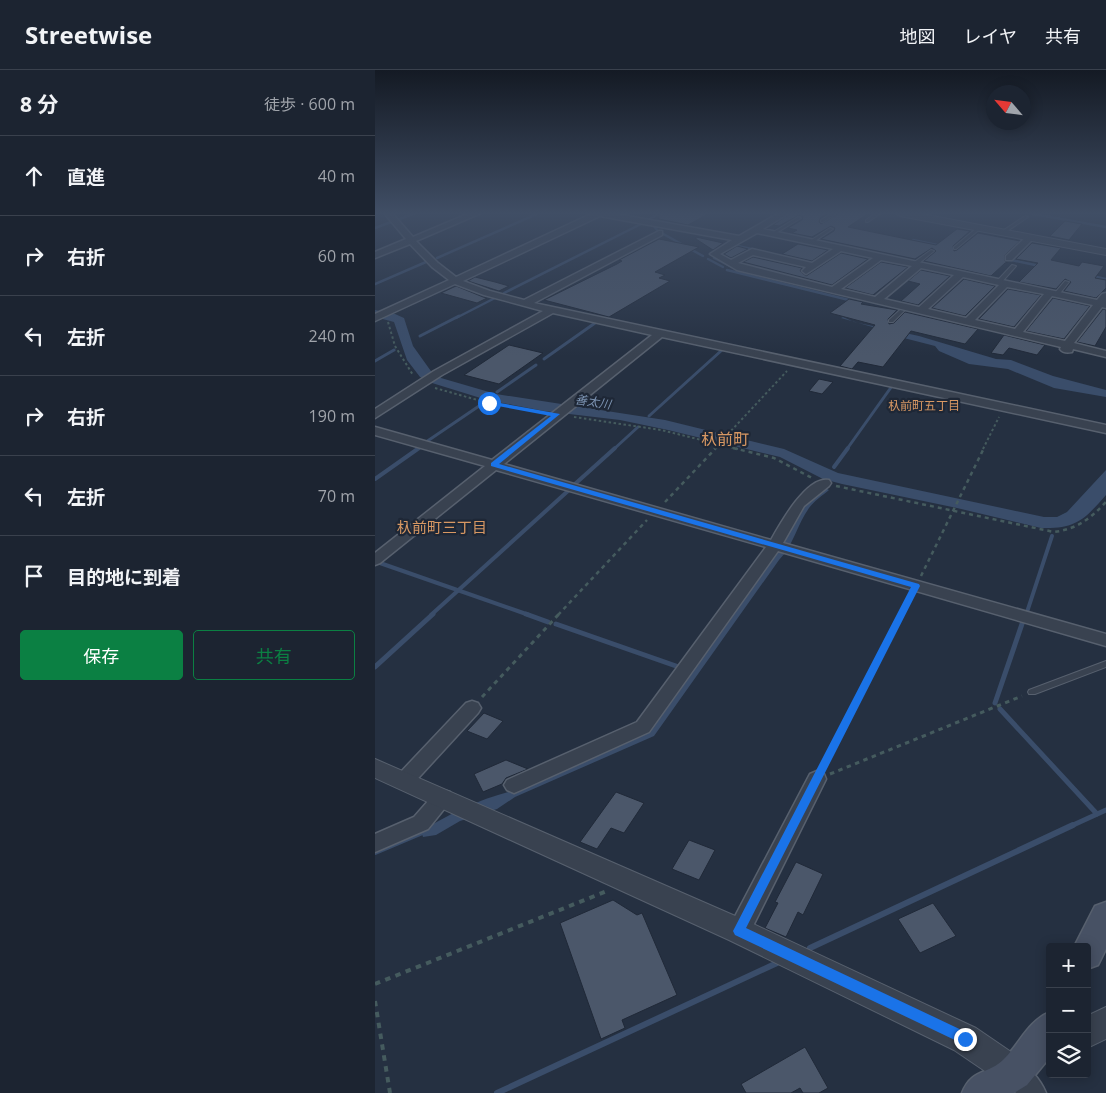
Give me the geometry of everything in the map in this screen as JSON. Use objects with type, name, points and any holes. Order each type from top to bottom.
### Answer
[{"type":"main road","points":[[1091,946],[1106,916]]},
{"type":"main road","points":[[980,1093],[1024,1083],[1048,1033]]},
{"type":"street","points":[[431,261],[455,281],[487,293],[552,310],[1106,429]]},
{"type":"street","points":[[375,318],[498,261]]},
{"type":"street","points":[[526,303],[607,261]]},
{"type":"street","points":[[715,261],[733,271],[902,311],[1106,354]]},
{"type":"street","points":[[728,261],[740,268],[1017,333],[1106,358]]},
{"type":"street","points":[[733,263],[737,261]]},
{"type":"street","points":[[790,261],[813,266]]},
{"type":"street","points":[[792,280],[821,261]]},
{"type":"street","points":[[834,290],[873,261]]},
{"type":"street","points":[[899,261],[1103,305]]},
{"type":"street","points":[[877,300],[917,265]]},
{"type":"street","points":[[921,310],[961,274]]},
{"type":"street","points":[[969,322],[1002,283]]},
{"type":"street","points":[[1017,333],[1053,294]]},
{"type":"street","points":[[1066,347],[1103,305],[1106,295]]},
{"type":"street","points":[[375,414],[438,373],[552,310]]},
{"type":"street","points":[[375,560],[659,334]]},
{"type":"street","points":[[375,431],[1106,640]]},
{"type":"street","points":[[514,785],[643,727],[777,546],[799,504],[824,482]]},
{"type":"street","points":[[404,781],[472,708]]},
{"type":"street","points":[[375,768],[739,931],[965,1039],[1024,1083],[1046,1058]]},
{"type":"street","points":[[739,931],[817,779]]},
{"type":"street","points":[[375,843],[421,823],[446,800]]},
{"type":"street","points":[[1091,1031],[1106,1022]]},
{"type":"lane","points":[[917,265],[921,261]]},
{"type":"lane","points":[[1002,283],[1014,266]]},
{"type":"lane","points":[[1053,294],[1067,282]]},
{"type":"lane","points":[[891,321],[902,311]]},
{"type":"lane","points":[[1032,692],[1106,664]]},
{"type":"path","points":[[375,318],[387,321],[395,346],[415,378],[423,383],[481,401],[557,414]]},
{"type":"path","points":[[472,708],[795,362]]},
{"type":"path","points":[[817,779],[916,586],[1004,407]]},
{"type":"path","points":[[817,779],[1032,692]]},
{"type":"path","points":[[375,984],[629,882]]},
{"type":"path","points":[[375,1001],[390,1093]]},
{"type":"water","points":[[375,310],[404,318],[413,346],[433,374],[496,394],[665,420],[784,449],[838,473],[1044,517],[1057,517],[1067,512],[1106,470],[1106,495],[1085,517],[1071,525],[1041,528],[842,484],[823,479],[780,457],[668,430],[620,420],[544,411],[487,400],[432,383],[420,377],[407,360],[394,322],[375,317]]},
{"type":"water","points":[[858,323],[919,336],[996,359],[1011,360],[1053,376],[1106,390],[1106,397],[1054,388],[1008,369],[969,364],[939,351],[935,346],[896,336]]},
{"type":"water","points":[[825,488],[829,490],[809,508],[784,554],[654,736],[515,797],[497,809],[460,821],[436,835],[423,837],[421,831],[467,807],[491,797],[516,790],[650,732],[779,550],[805,505]]},
{"type":"building","points":[[622,261],[675,261],[655,272],[665,275],[659,278],[670,281],[609,317],[544,300],[617,264]]},
{"type":"building","points":[[770,261],[802,268],[800,271],[806,276],[829,261],[866,261],[832,285],[743,262]]},
{"type":"building","points":[[924,261],[1005,261],[1008,262],[991,276]]},
{"type":"building","points":[[1026,261],[1054,261],[1079,266],[1082,262],[1104,266],[1095,278],[1106,280],[1106,288],[1096,298],[1064,291],[1071,282],[1065,279],[1056,289],[1019,282],[1038,263]]},
{"type":"building","points":[[881,262],[908,267],[873,295],[845,288]]},
{"type":"building","points":[[921,270],[950,276],[918,305],[901,301],[920,284],[908,281]]},
{"type":"building","points":[[475,277],[509,286],[499,291],[468,281]]},
{"type":"building","points":[[964,279],[995,286],[965,316],[932,308]]},
{"type":"building","points":[[456,286],[487,298],[477,303],[441,293]]},
{"type":"building","points":[[1008,289],[1041,295],[1014,327],[979,319]]},
{"type":"building","points":[[1053,298],[1090,306],[1064,339],[1026,331]]},
{"type":"building","points":[[849,299],[863,302],[861,304],[897,310],[888,319],[889,324],[894,323],[905,312],[978,329],[965,344],[911,331],[883,367],[858,362],[852,369],[840,366],[875,325],[830,313]]},
{"type":"building","points":[[1103,309],[1106,310],[1106,327],[1095,346],[1077,342]]},
{"type":"building","points":[[1004,335],[1045,345],[1037,355],[1009,348],[1003,355],[991,353]]},
{"type":"building","points":[[509,345],[543,353],[499,384],[464,375]]},
{"type":"building","points":[[819,379],[833,382],[822,394],[809,391]]},
{"type":"building","points":[[484,713],[503,721],[487,739],[467,731]]},
{"type":"building","points":[[506,760],[528,769],[506,778],[502,784],[483,792],[474,774]]},
{"type":"building","points":[[616,792],[644,803],[624,833],[611,828],[597,849],[580,842]]},
{"type":"building","points":[[689,840],[715,850],[699,880],[672,869]]},
{"type":"building","points":[[796,862],[823,874],[803,915],[798,912],[786,937],[765,928],[778,903],[775,902]]},
{"type":"building","points":[[613,900],[637,915],[642,913],[677,995],[622,1020],[625,1028],[601,1039],[560,923]]},
{"type":"building","points":[[933,903],[956,936],[920,953],[898,919]]},
{"type":"building","points":[[805,1047],[828,1088],[819,1093],[803,1093],[800,1088],[791,1093],[746,1093],[741,1084]]},
{"type":"waterway","points":[[504,293],[568,261]]},
{"type":"waterway","points":[[711,261],[723,267]]},
{"type":"waterway","points":[[719,261],[738,270]]},
{"type":"waterway","points":[[1014,261],[1040,266]]},
{"type":"waterway","points":[[375,284],[426,262]]},
{"type":"waterway","points":[[727,270],[853,301]]},
{"type":"waterway","points":[[1092,276],[1106,279]]},
{"type":"waterway","points":[[456,318],[495,298]]},
{"type":"waterway","points":[[420,336],[459,316]]},
{"type":"waterway","points":[[544,359],[595,323]]},
{"type":"waterway","points":[[375,361],[394,350]]},
{"type":"waterway","points":[[649,416],[722,350]]},
{"type":"waterway","points":[[497,392],[536,365]]},
{"type":"waterway","points":[[847,449],[892,386]]},
{"type":"waterway","points":[[426,442],[482,404]]},
{"type":"waterway","points":[[614,449],[638,427]]},
{"type":"waterway","points":[[375,479],[419,448]]},
{"type":"waterway","points":[[575,484],[615,448]]},
{"type":"waterway","points":[[834,467],[848,448]]},
{"type":"waterway","points":[[458,590],[569,490]]},
{"type":"waterway","points":[[1027,612],[1052,536]]},
{"type":"waterway","points":[[380,563],[458,590]]},
{"type":"waterway","points":[[431,615],[458,590]]},
{"type":"waterway","points":[[458,590],[529,615]]},
{"type":"waterway","points":[[375,667],[433,614]]},
{"type":"waterway","points":[[526,614],[548,622]]},
{"type":"waterway","points":[[995,703],[1023,621]]},
{"type":"waterway","points":[[556,624],[676,666]]},
{"type":"waterway","points":[[1000,709],[1097,814]]},
{"type":"waterway","points":[[1071,826],[1106,810]]},
{"type":"waterway","points":[[810,948],[1073,825]]},
{"type":"waterway","points":[[375,852],[427,830]]},
{"type":"waterway","points":[[497,1093],[777,963]]},
{"type":"district","name":"杁前町五丁目","points":[[924,406]]},
{"type":"district","name":"杁前町","points":[[725,439]]},
{"type":"district","name":"杁前町三丁目","points":[[442,528]]},
{"type":"route","points":[[489,403],[557,414],[494,465],[916,586],[739,931],[965,1039]]},
{"type":"water label","name":"善太川","points":[[593,402]]}]
